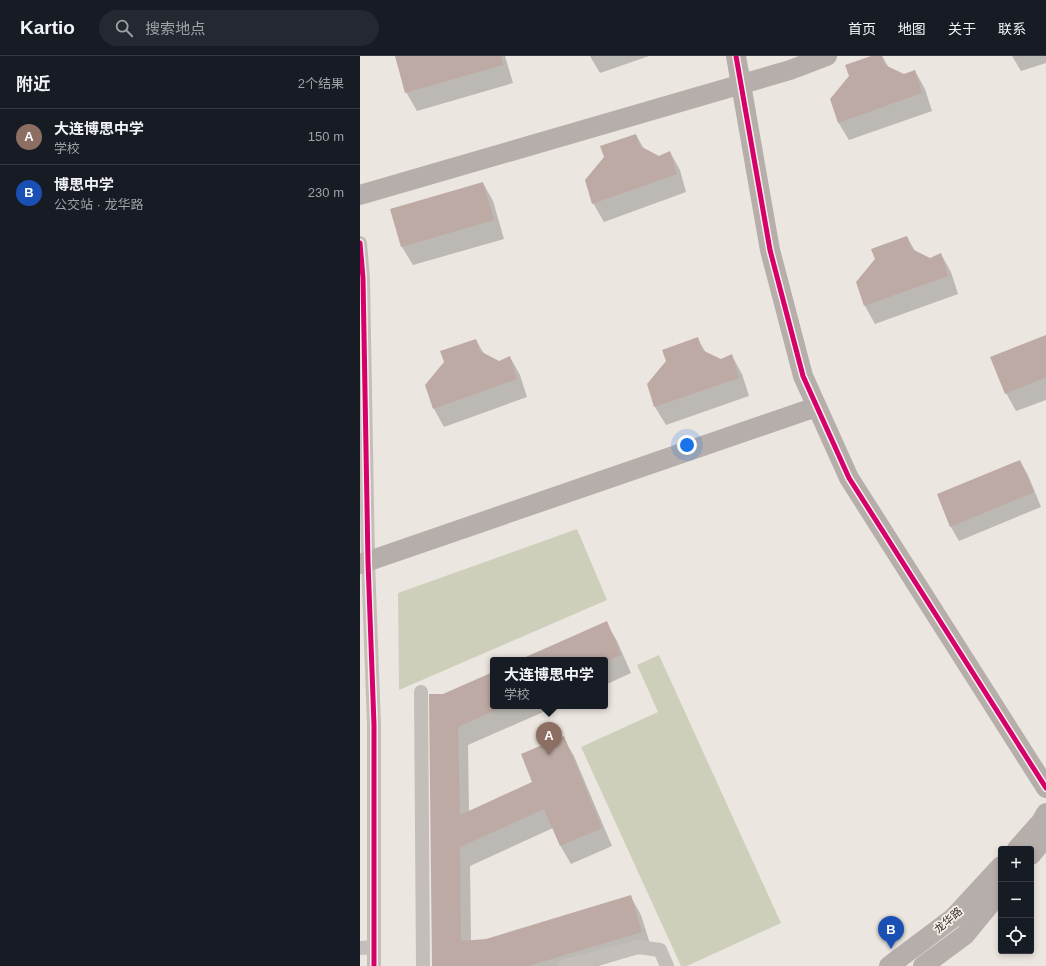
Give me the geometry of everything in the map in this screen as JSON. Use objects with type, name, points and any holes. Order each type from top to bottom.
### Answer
[{"type":"street","points":[[736,56],[770,250],[803,376],[816,407],[849,478],[1046,788]]},
{"type":"street","points":[[360,195],[790,70],[827,56]]},
{"type":"street","points":[[360,242],[363,286],[364,563],[374,725],[374,966]]},
{"type":"street","points":[[364,563],[816,407]]},
{"type":"street","points":[[421,692],[423,966]]},
{"type":"street","points":[[1020,846],[1041,822],[1046,813]]},
{"type":"street","points":[[1034,851],[1046,837]]},
{"type":"street","name":"龙华路","points":[[889,966],[953,918],[998,869]]},
{"type":"street","name":"龙华路","points":[[922,966],[964,935],[998,895]]},
{"type":"street","points":[[360,948],[374,947]]},
{"type":"street","points":[[565,966],[638,947],[660,950],[667,966]]},
{"type":"green space","points":[[577,529],[607,600],[399,690],[398,593]]},
{"type":"green space","points":[[659,655],[781,923],[687,966],[681,966],[581,747],[658,712],[637,665]]},
{"type":"building","points":[[395,56],[501,56],[503,65],[405,93]]},
{"type":"building","points":[[871,56],[882,56],[885,65],[904,74],[915,70],[922,93],[838,123],[830,99],[849,76],[845,65]]},
{"type":"building","points":[[636,134],[640,146],[659,156],[670,151],[677,174],[592,204],[585,180],[604,157],[600,146]]},
{"type":"building","points":[[483,182],[494,220],[401,247],[390,209]]},
{"type":"building","points":[[907,236],[912,249],[930,258],[941,253],[948,276],[864,306],[856,282],[875,259],[871,249]]},
{"type":"building","points":[[1046,335],[1046,377],[1005,394],[990,357]]},
{"type":"building","points":[[698,337],[702,350],[721,359],[732,354],[739,378],[654,407],[647,384],[666,361],[662,350]]},
{"type":"building","points":[[476,339],[480,351],[499,361],[510,356],[517,379],[433,409],[425,385],[444,362],[440,351]]},
{"type":"building","points":[[1020,460],[1034,492],[950,527],[937,494]]},
{"type":"building","points":[[607,621],[621,655],[608,661],[608,657],[526,657]]},
{"type":"building","points":[[490,673],[490,709],[498,709],[458,727],[460,815],[532,782],[521,754],[564,736],[602,828],[560,846],[544,809],[460,847],[461,941],[486,939],[631,895],[642,932],[528,966],[432,966],[429,694],[443,694]]},
{"type":"cycle path","points":[[736,56],[770,250],[803,376],[849,478],[1046,788]]},
{"type":"cycle path","points":[[360,243],[363,278],[368,562],[374,725],[374,966]]},
{"type":"place","name":"大连博思中学","points":[[549,755]]},
{"type":"place","name":"博思中学","points":[[891,949]]}]
